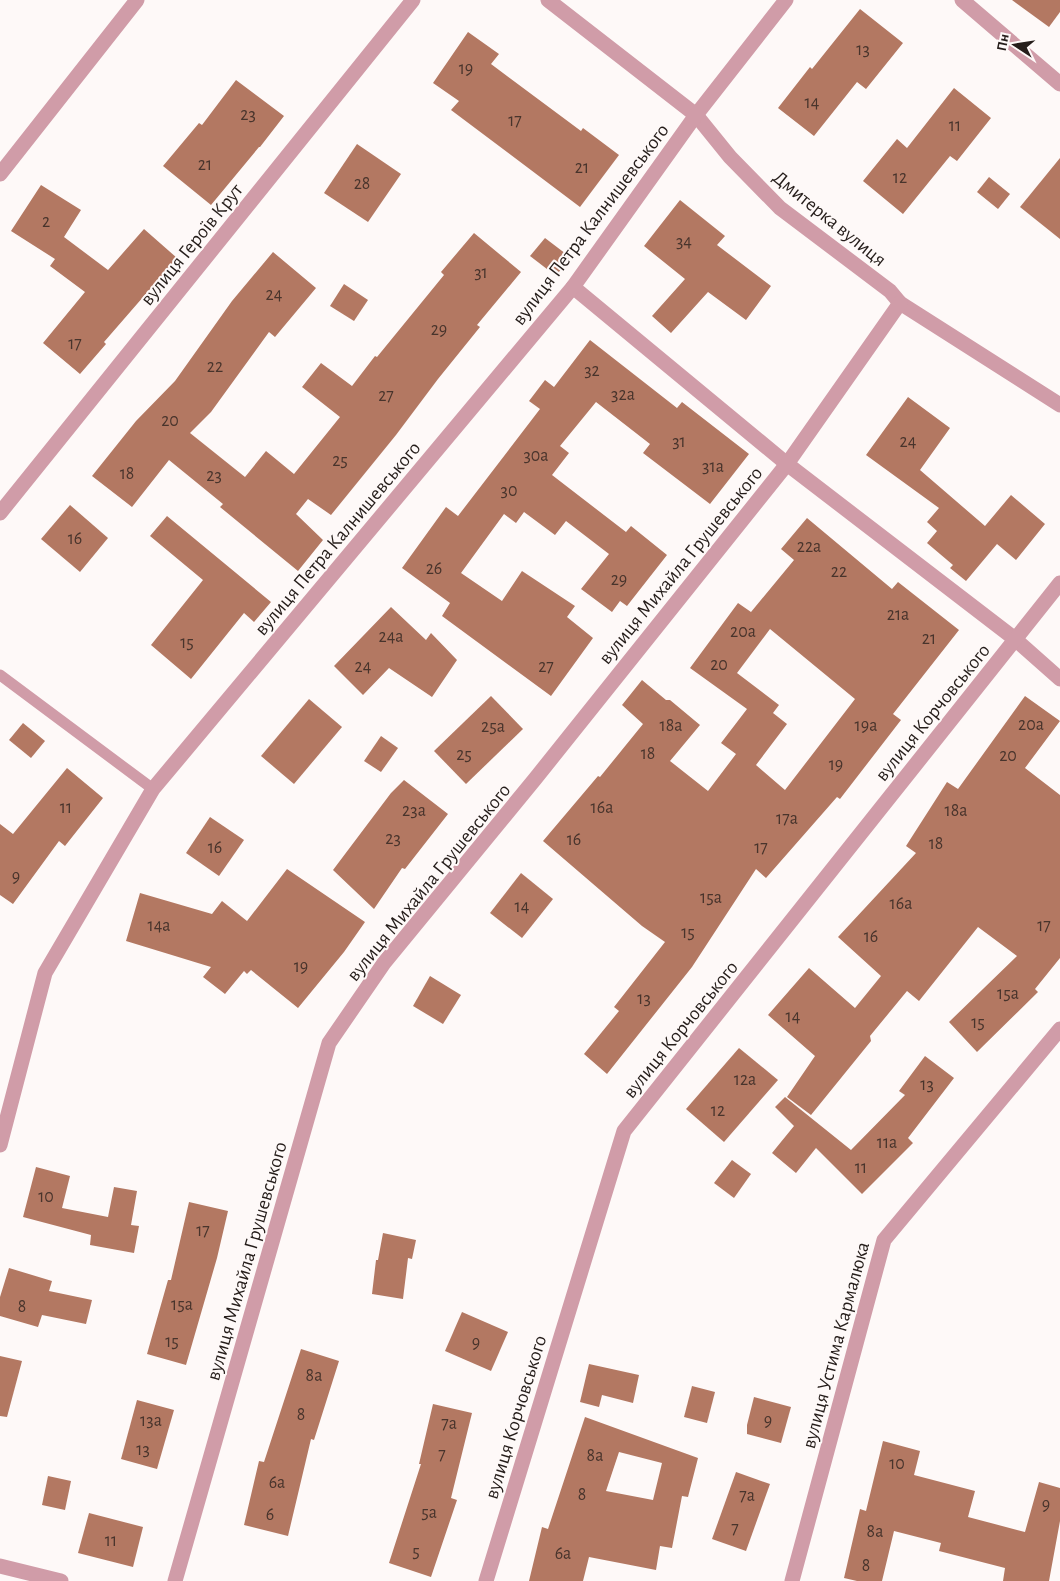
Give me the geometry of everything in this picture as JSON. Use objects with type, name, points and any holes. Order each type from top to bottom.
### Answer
[{"type":"street","points":[[0,174],[137,0]]},
{"type":"street","name":"вулиця Героїв Крут","points":[[0,513],[413,0]]},
{"type":"street","name":"Дмитерка вулиця","points":[[548,0],[696,115],[730,157],[780,208],[890,291],[900,303],[1060,405]]},
{"type":"street","name":"вулиця Петра Калнишевського","points":[[0,1146],[45,973],[153,789],[573,287],[696,115],[786,0]]},
{"type":"street","points":[[962,0],[1060,84]]},
{"type":"street","points":[[573,287],[787,464],[1015,639],[1060,679]]},
{"type":"street","name":"вулиця Михайла Грушевського","points":[[175,1581],[329,1042],[384,963],[535,779],[787,464],[900,303]]},
{"type":"street","name":"вулиця Корчовського","points":[[486,1581],[624,1131],[1060,584]]},
{"type":"street","name":"вулиця Устима Кармалюка","points":[[792,1581],[884,1240],[1060,1029]]},
{"type":"street","points":[[0,1566],[61,1581]]},
{"type":"lane","points":[[0,675],[153,789]]},
{"type":"building","points":[[1012,0],[1060,0],[1060,12],[1049,27]]},
{"type":"building","points":[[860,9],[903,43],[866,89],[857,82],[814,136],[778,108],[810,67],[812,69]]},
{"type":"building","points":[[468,32],[499,54],[491,64],[581,131],[583,128],[619,155],[580,207],[451,110],[459,101],[433,83]]},
{"type":"building","points":[[236,80],[284,116],[211,205],[163,166],[199,123],[202,125]]},
{"type":"building","points":[[954,88],[991,118],[957,161],[950,156],[903,214],[863,181],[897,139],[907,148]]},
{"type":"building","points":[[357,144],[401,174],[368,222],[324,193]]},
{"type":"building","points":[[1060,158],[1060,239],[1020,207]]},
{"type":"building","points":[[989,177],[1010,194],[998,209],[977,192]]},
{"type":"building","points":[[41,185],[81,210],[64,237],[108,270],[144,229],[177,258],[104,342],[106,344],[80,374],[43,343],[85,292],[50,266],[55,259],[11,231]]},
{"type":"building","points":[[680,200],[725,236],[717,245],[771,286],[746,320],[708,292],[671,333],[652,316],[685,279],[644,246]]},
{"type":"building","points":[[474,233],[521,272],[477,325],[480,327],[331,515],[308,499],[296,514],[323,540],[298,571],[220,507],[223,504],[169,460],[132,507],[92,476],[136,421],[175,381],[232,301],[273,252],[316,288],[275,337],[269,332],[211,412],[190,433],[245,477],[266,451],[294,474],[340,417],[302,387],[321,363],[352,386],[444,275],[441,272]]},
{"type":"building","points":[[545,238],[570,257],[556,276],[530,256]]},
{"type":"building","points":[[344,284],[368,300],[354,321],[330,306]]},
{"type":"building","points":[[590,340],[677,408],[682,402],[749,454],[710,504],[643,453],[650,444],[596,402],[560,446],[569,453],[552,475],[626,532],[631,526],[667,555],[627,606],[620,601],[612,612],[581,589],[609,554],[566,521],[555,535],[524,512],[516,523],[504,514],[461,573],[502,601],[522,571],[575,606],[567,617],[593,638],[551,696],[442,616],[450,603],[402,568],[446,507],[458,516],[540,409],[529,401],[545,380],[554,387]]},
{"type":"building","points":[[908,397],[950,428],[920,470],[985,526],[1011,495],[1045,524],[1016,560],[997,544],[966,581],[950,568],[953,565],[927,543],[937,531],[927,522],[939,508],[866,455]]},
{"type":"building","points":[[70,505],[108,538],[80,572],[41,539]]},
{"type":"building","points":[[167,516],[271,602],[254,622],[244,613],[191,679],[151,645],[203,580],[150,536]]},
{"type":"building","points":[[807,518],[892,589],[898,582],[959,630],[893,714],[901,720],[840,799],[837,797],[766,878],[756,869],[692,967],[607,1074],[584,1054],[619,1011],[614,1007],[665,942],[642,926],[543,841],[598,776],[600,777],[643,724],[622,705],[642,680],[700,725],[670,761],[708,791],[736,754],[721,743],[747,709],[690,668],[738,603],[751,612],[794,560],[781,549]],"holes":[[[770,629],[855,699],[785,790],[756,765],[787,724],[773,713],[779,705],[737,673]]]},
{"type":"building","points":[[391,607],[426,640],[431,633],[457,660],[432,697],[389,668],[363,695],[334,666]]},
{"type":"building","points":[[491,696],[523,729],[466,784],[434,751]]},
{"type":"building","points":[[1025,696],[1060,721],[1025,768],[1060,795],[1060,958],[1035,989],[1038,992],[977,1052],[949,1022],[1017,956],[978,927],[919,1001],[907,991],[870,1036],[871,1041],[811,1115],[787,1097],[815,1056],[768,1015],[809,968],[855,1008],[881,976],[838,937],[916,853],[906,846],[947,782],[958,789]]},
{"type":"building","points":[[309,699],[342,727],[294,784],[261,756]]},
{"type":"building","points":[[23,723],[45,741],[31,758],[9,740]]},
{"type":"building","points":[[381,736],[398,748],[381,772],[364,761]]},
{"type":"building","points":[[67,768],[103,798],[65,846],[59,841],[13,904],[0,895],[0,824],[13,834]]},
{"type":"building","points":[[404,780],[448,814],[405,869],[402,868],[374,909],[333,870],[391,793]]},
{"type":"building","points":[[210,817],[244,840],[219,876],[186,853]]},
{"type":"building","points":[[287,869],[365,922],[344,952],[298,1008],[251,970],[247,974],[244,971],[225,994],[203,977],[211,967],[126,941],[140,893],[212,914],[222,901],[247,921]]},
{"type":"building","points":[[521,873],[553,899],[522,938],[490,913]]},
{"type":"building","points":[[430,976],[461,995],[443,1024],[413,1006]]},
{"type":"building","points":[[739,1048],[778,1080],[724,1142],[686,1109]]},
{"type":"building","points":[[925,1056],[954,1078],[908,1138],[913,1143],[862,1194],[816,1148],[796,1173],[772,1153],[794,1126],[775,1107],[785,1097],[851,1150],[905,1095],[899,1091]]},
{"type":"building","points":[[732,1160],[751,1174],[734,1198],[714,1183]]},
{"type":"building","points":[[36,1167],[70,1176],[62,1208],[108,1217],[114,1187],[137,1191],[131,1225],[139,1226],[134,1253],[90,1245],[91,1235],[23,1217]]},
{"type":"building","points":[[189,1202],[228,1211],[217,1258],[186,1365],[147,1354],[168,1280],[171,1280]]},
{"type":"building","points":[[383,1233],[416,1240],[412,1259],[408,1258],[403,1299],[372,1294],[376,1260],[378,1260]]},
{"type":"building","points":[[9,1268],[52,1281],[49,1291],[92,1300],[86,1324],[42,1315],[38,1327],[0,1316],[0,1297]]},
{"type":"building","points":[[462,1312],[508,1332],[491,1371],[445,1351]]},
{"type":"building","points":[[301,1349],[339,1361],[314,1440],[311,1439],[288,1536],[244,1525],[259,1461],[264,1462]]},
{"type":"building","points":[[0,1356],[22,1361],[7,1417],[0,1416]]},
{"type":"building","points":[[589,1364],[639,1375],[633,1403],[602,1395],[599,1407],[580,1402]]},
{"type":"building","points":[[692,1386],[715,1392],[707,1423],[684,1417]]},
{"type":"building","points":[[754,1397],[791,1407],[781,1443],[747,1434],[747,1425]]},
{"type":"building","points":[[137,1400],[174,1410],[157,1469],[121,1459]]},
{"type":"building","points":[[433,1404],[472,1413],[451,1498],[457,1500],[431,1577],[389,1563],[421,1464],[419,1464]]},
{"type":"building","points":[[585,1417],[698,1458],[688,1497],[682,1496],[672,1548],[660,1546],[656,1570],[589,1557],[583,1581],[529,1581],[542,1527],[548,1529]],"holes":[[[619,1452],[662,1463],[653,1500],[606,1491]]]},
{"type":"building","points":[[883,1441],[920,1451],[914,1475],[975,1491],[968,1517],[1025,1532],[1039,1482],[1060,1488],[1060,1521],[1049,1581],[1003,1581],[1005,1568],[939,1551],[941,1543],[894,1531],[882,1581],[857,1581],[844,1578],[860,1509],[866,1511]]},
{"type":"building","points":[[736,1472],[770,1484],[746,1551],[712,1539]]},
{"type":"building","points":[[48,1476],[71,1481],[65,1510],[42,1505]]},
{"type":"building","points":[[89,1513],[143,1527],[133,1567],[78,1553]]}]
